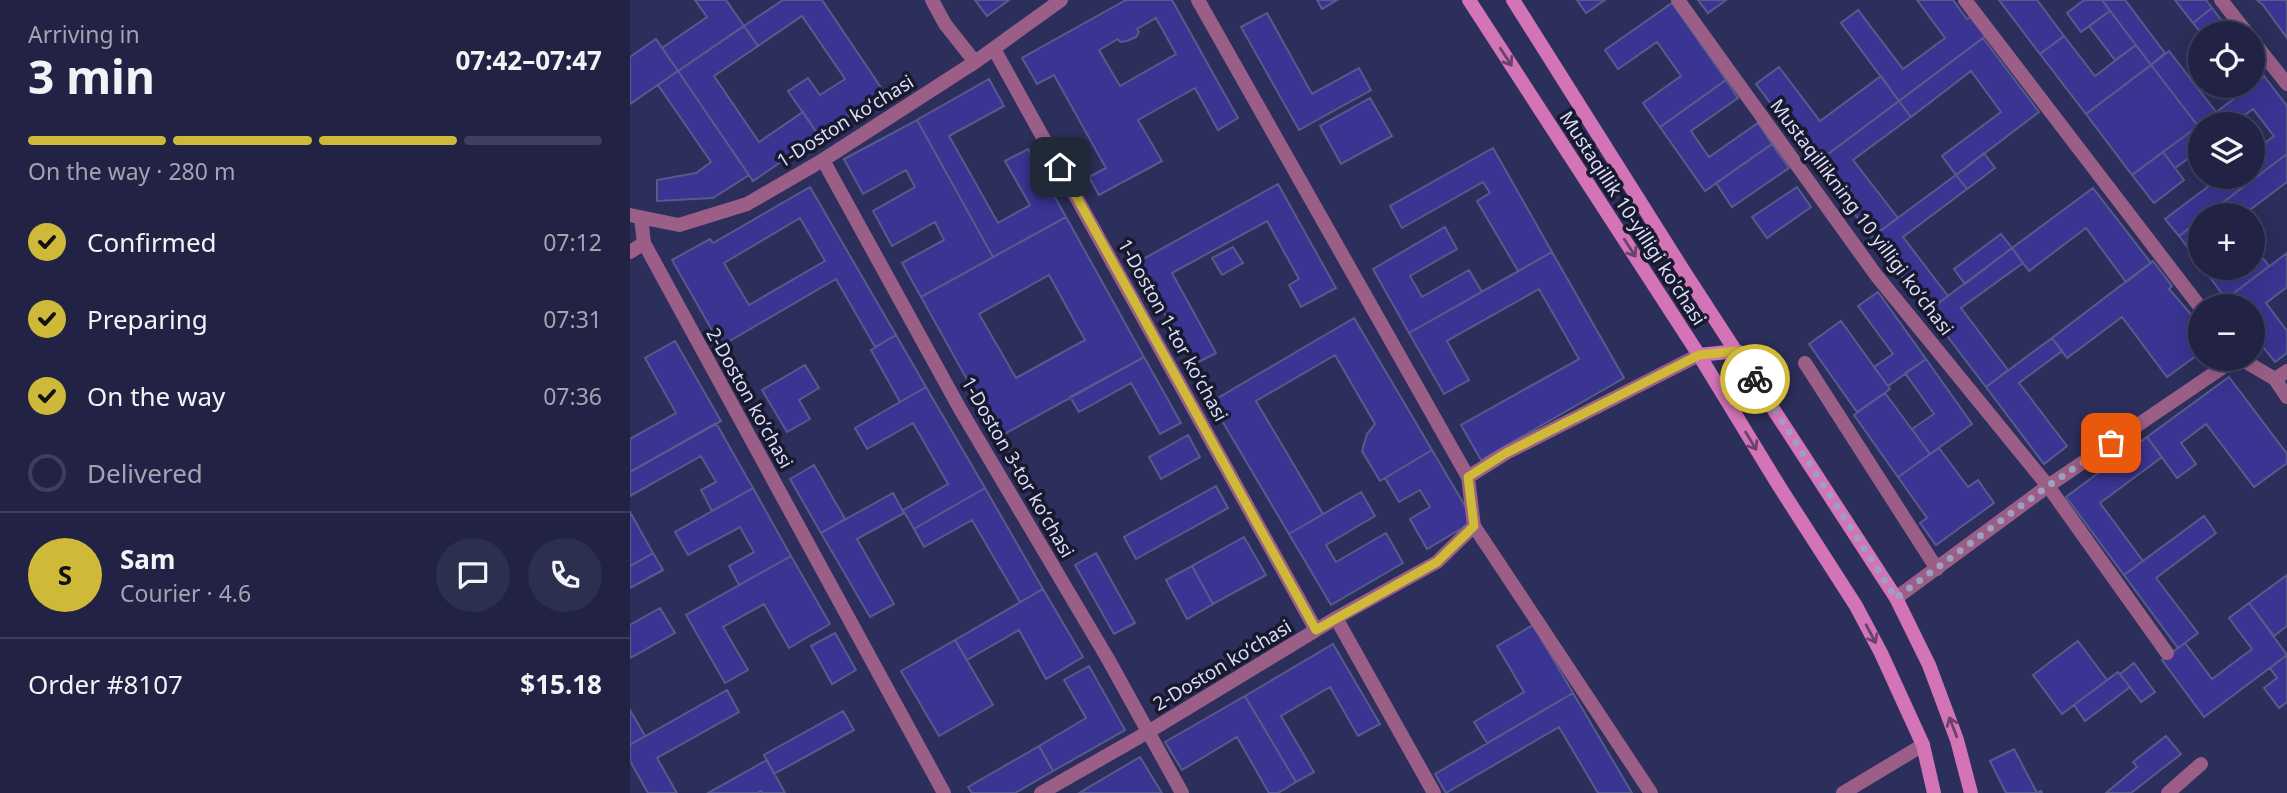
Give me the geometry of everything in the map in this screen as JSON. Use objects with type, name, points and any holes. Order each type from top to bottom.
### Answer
[{"type":"main road","name":"Mustaqillik 10-yilligi ko'chasi","points":[[1469,0],[1699,355],[1856,606],[1881,653],[1923,745],[1934,793]]},
{"type":"main road","name":"Mustaqillik 10-yilligi ko'chasi","points":[[1513,0],[1896,598],[1929,665],[1957,740],[1971,793]]},
{"type":"main road","points":[[1699,355],[1737,351]]},
{"type":"street","points":[[932,0],[945,24],[975,62]]},
{"type":"street","name":"1-Doston koʻchasi","points":[[635,216],[679,225],[747,204],[823,160],[975,62],[1061,0]]},
{"type":"street","points":[[1198,0],[1468,477],[1474,526],[1651,793]]},
{"type":"street","name":"Mustaqillikning 10 yilligi koʻchasi","points":[[1678,0],[1876,275],[2048,486],[2167,653]]},
{"type":"street","points":[[1965,0],[2190,294]]},
{"type":"street","points":[[2221,0],[2238,21]]},
{"type":"street","name":"1-Doston 1-tor koʻchasi","points":[[994,48],[1316,630]]},
{"type":"street","points":[[2265,56],[2287,84]]},
{"type":"street","name":"1-Doston 3-tor koʻchasi","points":[[823,160],[960,409],[1108,659],[1182,793]]},
{"type":"street","name":"2-Doston koʻchasi","points":[[635,216],[644,243],[944,793]]},
{"type":"street","points":[[630,252],[644,243]]},
{"type":"street","points":[[1468,477],[1506,453],[1699,355]]},
{"type":"street","points":[[1805,363],[1937,569]]},
{"type":"street","points":[[1896,598],[2048,486],[2217,371]]},
{"type":"street","points":[[2281,375],[2287,397]]},
{"type":"street","name":"2-Doston koʻchasi","points":[[1041,793],[1148,732],[1336,618],[1437,562],[1474,526]]},
{"type":"street","points":[[1336,618],[1434,793]]},
{"type":"street","points":[[1843,793],[1923,745]]},
{"type":"street","points":[[2168,793],[2201,764]]},
{"type":"building","points":[[695,0],[726,0],[744,26],[678,71],[662,48],[707,17]]},
{"type":"building","points":[[783,0],[822,0],[884,92],[819,136],[788,91],[808,78],[820,95],[845,79],[802,16],[758,46],[744,26]]},
{"type":"building","points":[[975,0],[1009,0],[987,16]]},
{"type":"building","points":[[1126,0],[1172,0],[1238,118],[1218,130],[1195,88],[1138,120],[1162,161],[1099,195],[1089,177],[1106,168],[1054,75],[1037,84],[1022,58]],"holes":[[[1156,18],[1176,54],[1120,86],[1099,50],[1118,39],[1120,42],[1136,37],[1139,32],[1137,29]]]},
{"type":"building","points":[[1317,0],[1337,0],[1322,9]]},
{"type":"building","points":[[1577,0],[1605,0],[1586,13]]},
{"type":"building","points":[[1698,0],[1726,0],[1708,13]]},
{"type":"building","points":[[1917,0],[1953,0],[1967,19],[1972,16],[1987,35],[1899,101],[1841,23],[1858,10],[1903,69],[1945,38]]},
{"type":"building","points":[[1999,0],[2037,0],[2064,36],[2040,54]]},
{"type":"building","points":[[2084,0],[2102,0],[2110,11],[2081,32],[2067,13]]},
{"type":"building","points":[[2102,0],[2125,0],[2165,53],[2151,65]]},
{"type":"building","points":[[2175,0],[2206,0],[2212,8],[2196,21],[2191,21]]},
{"type":"building","points":[[2257,0],[2287,0],[2287,38],[2263,5]]},
{"type":"building","points":[[1672,3],[1726,80],[1660,127],[1643,103],[1681,76],[1657,42],[1618,69],[1605,50]]},
{"type":"building","points":[[2212,8],[2222,21],[2196,21]]},
{"type":"building","points":[[2110,11],[2136,45],[2115,60],[2089,26]]},
{"type":"building","points":[[1267,13],[1312,94],[1359,68],[1371,90],[1299,130],[1241,27]]},
{"type":"building","points":[[744,26],[758,46],[714,76],[759,142],[803,112],[819,136],[753,181],[678,71]]},
{"type":"building","points":[[2064,36],[2095,76],[2136,45],[2151,65],[2086,114],[2040,54]]},
{"type":"building","points":[[1983,38],[2039,112],[1956,175],[1942,156],[2001,112],[1971,71],[1911,117],[1899,101]]},
{"type":"building","points":[[656,39],[678,71],[630,104],[630,57]]},
{"type":"building","points":[[2169,51],[2188,76],[2188,98],[2205,98],[2216,112],[2188,113],[2151,65]]},
{"type":"building","points":[[2151,65],[2188,113],[2188,133],[2132,175],[2086,114]]},
{"type":"building","points":[[1779,67],[1820,121],[1881,76],[1899,101],[1816,163],[1756,84]]},
{"type":"building","points":[[678,71],[749,175],[713,198],[657,201],[657,180],[696,173],[711,162],[658,85]]},
{"type":"building","points":[[2265,77],[2287,106],[2287,154],[2265,171],[2265,143],[2274,136],[2265,124],[2265,112],[2255,112],[2253,109],[2249,112],[2217,112],[2235,98],[2265,98]]},
{"type":"building","points":[[989,79],[1004,106],[949,136],[998,223],[1030,205],[1005,161],[1028,149],[1066,217],[993,257],[917,120]]},
{"type":"building","points":[[1726,80],[1738,98],[1691,131],[1709,157],[1758,123],[1772,144],[1705,191],[1660,127]]},
{"type":"building","points":[[1370,98],[1392,136],[1341,164],[1320,126]]},
{"type":"building","points":[[1899,101],[1911,117],[1853,160],[1898,218],[1872,237],[1816,163]]},
{"type":"building","points":[[917,120],[993,257],[921,297],[902,263],[944,240],[935,222],[892,246],[873,211],[915,187],[906,170],[863,194],[844,159]]},
{"type":"building","points":[[2188,133],[2188,159],[2175,168],[2163,152]]},
{"type":"building","points":[[1772,144],[1789,168],[1732,207],[1716,183]]},
{"type":"building","points":[[1493,148],[1552,252],[1518,271],[1477,201],[1490,193],[1483,182],[1402,228],[1390,206]]},
{"type":"building","points":[[2163,152],[2184,180],[2154,203],[2132,175]]},
{"type":"building","points":[[1984,153],[1995,168],[1967,189],[1956,175]]},
{"type":"building","points":[[2287,154],[2287,182],[2259,203],[2222,203],[2241,189],[2265,189],[2265,171]]},
{"type":"building","points":[[1956,175],[1967,189],[1903,237],[1948,296],[1928,311],[1872,237]]},
{"type":"building","points":[[1278,184],[1336,288],[1301,307],[1289,285],[1299,279],[1267,221],[1172,273],[1216,353],[1193,365],[1136,263]]},
{"type":"building","points":[[810,187],[896,335],[875,347],[836,279],[721,346],[672,260],[710,239],[713,243]],"holes":[[[800,218],[825,261],[749,305],[724,263]]]},
{"type":"building","points":[[1797,187],[1811,207],[1767,238],[1752,217]]},
{"type":"building","points":[[2093,188],[2151,263],[2126,282],[2086,228],[2029,271],[2012,248]]},
{"type":"building","points":[[2205,189],[2241,189],[2222,203],[2188,203],[2188,229],[2179,236],[2165,219]]},
{"type":"building","points":[[1066,217],[1144,357],[999,437],[921,297]],"holes":[[[1049,275],[1085,340],[1016,378],[979,314]]]},
{"type":"building","points":[[1445,227],[1457,249],[1410,276],[1422,297],[1469,270],[1482,292],[1409,333],[1373,269]]},
{"type":"building","points":[[2188,229],[2188,248],[2179,236]]},
{"type":"building","points":[[2001,234],[2012,248],[1965,284],[1954,269]]},
{"type":"building","points":[[1233,247],[1243,263],[1222,275],[1212,258]]},
{"type":"building","points":[[2012,248],[2023,263],[1961,308],[2008,370],[1986,387],[1928,311]]},
{"type":"building","points":[[1552,252],[1624,378],[1481,460],[1461,425],[1579,359],[1539,289],[1447,341],[1469,380],[1444,394],[1409,333]]},
{"type":"building","points":[[2287,253],[2287,287],[2266,303],[2287,331],[2287,353],[2275,362],[2265,349],[2265,294],[2233,294],[2251,280],[2265,280],[2265,270]]},
{"type":"building","points":[[2153,261],[2172,286],[2169,289],[2188,311],[2188,362],[2167,377],[2122,317],[2067,358],[2052,338]]},
{"type":"building","points":[[2212,280],[2251,280],[2233,294],[2222,294]]},
{"type":"building","points":[[1878,292],[1926,359],[1888,386],[1874,367],[1893,354],[1858,306]]},
{"type":"building","points":[[1354,318],[1432,450],[1380,481],[1362,451],[1367,434],[1375,424],[1335,355],[1256,401],[1323,514],[1289,534],[1211,402]]},
{"type":"building","points":[[1841,321],[1890,389],[1857,412],[1809,344]]},
{"type":"building","points":[[896,335],[926,387],[900,402],[871,350]]},
{"type":"building","points":[[2052,338],[2062,351],[2019,383],[2067,446],[2044,464],[1986,387]]},
{"type":"building","points":[[675,341],[721,421],[630,472],[630,439],[676,413],[645,358]]},
{"type":"building","points":[[1144,357],[1181,423],[1160,434],[1131,383],[1079,412],[1070,397]]},
{"type":"building","points":[[1926,359],[1972,424],[1930,454],[1912,429],[1934,414],[1905,373]]},
{"type":"building","points":[[805,365],[819,388],[799,400],[810,419],[787,432],[762,390]]},
{"type":"building","points":[[2229,377],[2287,454],[2287,463],[2254,487],[2206,424],[2181,443],[2196,464],[2177,478],[2147,437]]},
{"type":"building","points":[[926,387],[985,488],[914,529],[903,510],[948,484],[913,423],[867,449],[855,428]]},
{"type":"building","points":[[1885,393],[1930,454],[1898,477],[1854,415]]},
{"type":"building","points":[[716,423],[753,488],[712,511],[701,490],[716,482],[701,456],[630,496],[630,472]]},
{"type":"building","points":[[1188,435],[1200,457],[1161,479],[1149,457]]},
{"type":"building","points":[[2147,437],[2162,457],[2100,503],[2143,561],[2124,575],[2066,497]]},
{"type":"building","points":[[1939,448],[1968,487],[1978,480],[1994,503],[1936,545],[1920,523],[1927,518],[1898,477]]},
{"type":"building","points":[[1432,450],[1474,521],[1427,549],[1410,519],[1430,507],[1420,490],[1399,502],[1385,478]]},
{"type":"building","points":[[814,465],[845,519],[821,533],[790,479]]},
{"type":"building","points":[[1216,486],[1228,508],[1136,559],[1124,537]]},
{"type":"building","points":[[753,488],[791,556],[739,585],[729,566],[754,552],[740,527],[688,555],[675,532]]},
{"type":"building","points":[[985,488],[1043,589],[1020,602],[972,520],[924,547],[914,529]]},
{"type":"building","points":[[1361,492],[1375,516],[1326,545],[1336,562],[1386,533],[1403,563],[1331,605],[1289,534]]},
{"type":"building","points":[[893,493],[904,513],[857,539],[894,604],[870,617],[821,533]]},
{"type":"building","points":[[630,512],[653,553],[630,566]]},
{"type":"building","points":[[2204,516],[2216,533],[2156,578],[2198,633],[2178,648],[2124,575]]},
{"type":"building","points":[[1244,537],[1266,575],[1213,604],[1192,566]]},
{"type":"building","points":[[653,553],[663,570],[630,588],[630,566]]},
{"type":"building","points":[[1096,553],[1135,623],[1114,634],[1075,565]]},
{"type":"building","points":[[791,556],[830,624],[789,648],[764,604],[723,627],[748,670],[725,683],[686,615]]},
{"type":"building","points":[[1192,566],[1213,604],[1187,619],[1166,580]]},
{"type":"building","points":[[2287,575],[2287,626],[2274,636],[2249,603]]},
{"type":"building","points":[[1043,589],[1083,657],[1046,679],[1019,630],[967,660],[955,640]]},
{"type":"building","points":[[2249,603],[2287,655],[2204,717],[2162,660],[2185,643],[2212,679],[2252,649],[2229,618]]},
{"type":"building","points":[[660,608],[675,633],[630,658],[630,625]]},
{"type":"building","points":[[1533,625],[1573,693],[1487,743],[1474,722],[1524,692],[1497,646]]},
{"type":"building","points":[[835,633],[856,670],[832,684],[811,646]]},
{"type":"building","points":[[955,640],[993,705],[939,736],[901,671]]},
{"type":"building","points":[[2078,641],[2107,680],[2062,714],[2033,675]]},
{"type":"building","points":[[1333,644],[1380,724],[1358,736],[1330,687],[1281,716],[1314,772],[1296,782],[1245,696]]},
{"type":"building","points":[[2287,655],[2287,702],[2279,708],[2264,688],[2277,678],[2270,668]]},
{"type":"building","points":[[2134,663],[2155,692],[2141,702],[2120,674]]},
{"type":"building","points":[[1089,666],[1125,730],[1053,771],[1039,746],[1086,718],[1064,680]]},
{"type":"building","points":[[2118,672],[2130,687],[2085,721],[2074,705]]},
{"type":"building","points":[[727,690],[739,712],[657,758],[677,793],[648,793],[630,761],[630,745]]},
{"type":"building","points":[[1573,693],[1632,793],[1598,793],[1559,727],[1446,793],[1435,774]]},
{"type":"building","points":[[1245,696],[1296,782],[1278,793],[1269,793],[1237,737],[1182,770],[1165,742]]},
{"type":"building","points":[[630,710],[645,736],[630,745]]},
{"type":"building","points":[[843,711],[854,730],[774,774],[764,755]]},
{"type":"building","points":[[2166,736],[2181,754],[2131,793],[2106,793],[2137,767],[2133,762]]},
{"type":"building","points":[[1039,746],[1053,771],[1015,793],[972,793],[968,787]]},
{"type":"building","points":[[2014,749],[2037,793],[2006,793],[1990,761]]},
{"type":"building","points":[[1140,757],[1162,793],[1079,793]]},
{"type":"building","points":[[767,760],[785,793],[708,793]]},
{"type":"way so far","points":[[1755,379],[1896,598],[2111,443]]},
{"type":"route","points":[[1060,167],[1316,630],[1437,562],[1474,526],[1468,477],[1506,453],[1699,355],[1737,351],[1755,379]]}]
